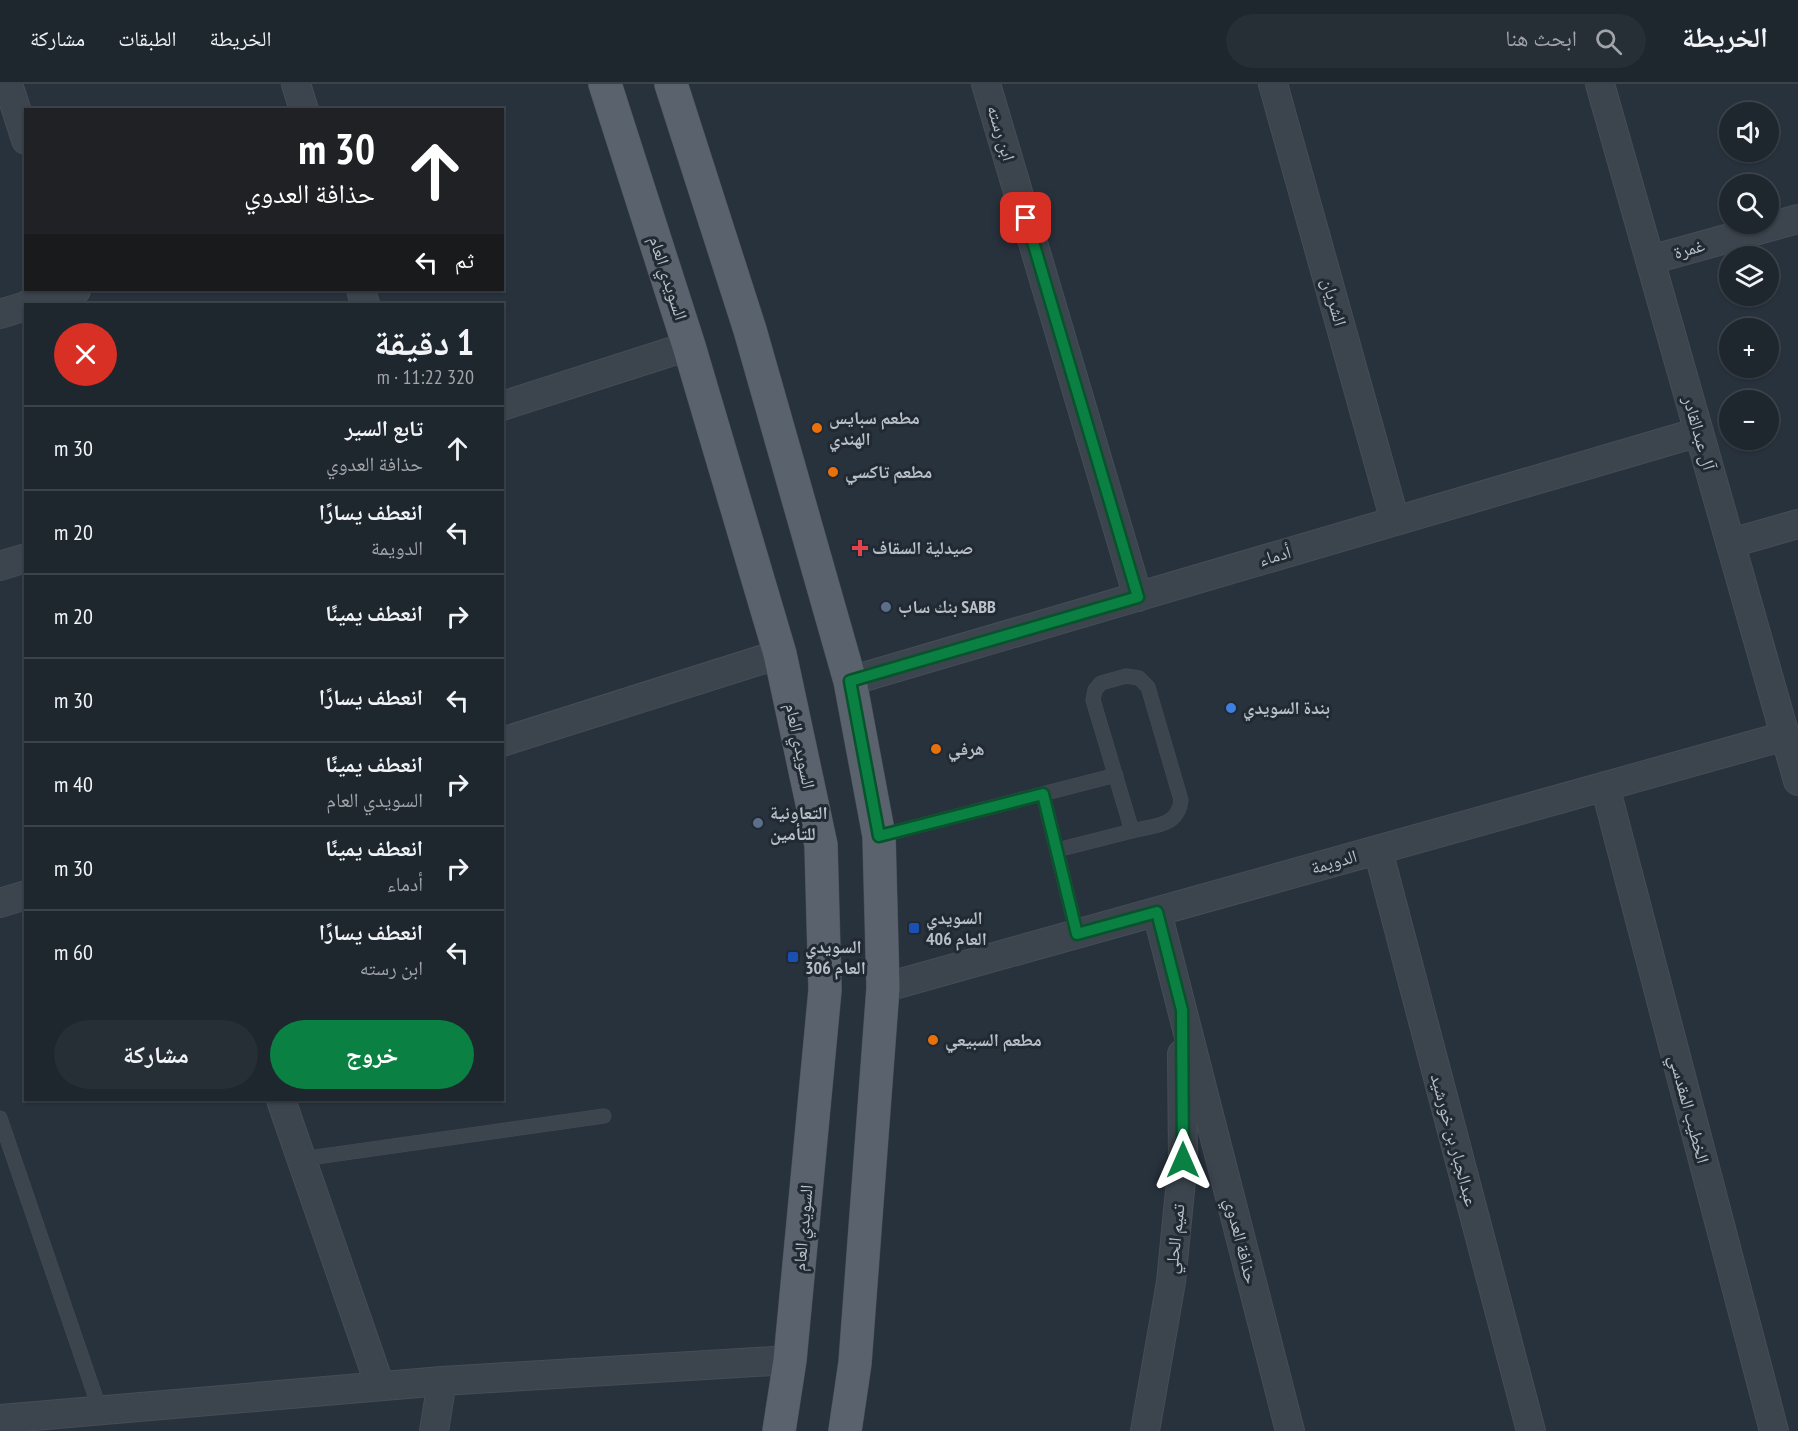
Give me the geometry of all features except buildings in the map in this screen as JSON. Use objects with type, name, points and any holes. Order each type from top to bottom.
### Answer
[{"type":"main road","name":"السويدي العام","points":[[605,84],[689,346],[780,654],[821,845],[825,990],[790,1360],[779,1431]]},
{"type":"main road","points":[[671,84],[750,330],[850,681],[879,836],[883,988],[855,1363],[845,1431]]},
{"type":"street","points":[[8,84],[24,134]]},
{"type":"street","points":[[296,84],[303,108]]},
{"type":"street","name":"ابن رسته","points":[[986,84],[1138,597]]},
{"type":"street","name":"الشريان","points":[[1273,84],[1395,521]]},
{"type":"street","name":"آل عبدالقادر","points":[[1600,84],[1798,781]]},
{"type":"street","name":"غمرة","points":[[1650,260],[1798,219]]},
{"type":"street","points":[[33,303],[71,291]]},
{"type":"street","points":[[0,314],[24,306]]},
{"type":"street","points":[[504,405],[689,346]]},
{"type":"street","name":"أدماء","points":[[850,681],[1699,432]]},
{"type":"street","points":[[1731,543],[1798,524]]},
{"type":"street","points":[[0,566],[24,559]]},
{"type":"street","points":[[504,741],[780,654]]},
{"type":"street","name":"الدويمة","points":[[883,988],[1785,736]]},
{"type":"street","name":"الخطيب المقدسي","points":[[1605,786],[1774,1431]]},
{"type":"street","name":"عبدالجبار بن خورشيد","points":[[1378,850],[1531,1431]]},
{"type":"street","points":[[0,903],[24,896]]},
{"type":"street","name":"حذافة العدوي","points":[[1157,912],[1290,1431]]},
{"type":"street","name":"تميم الحلي","points":[[1145,1431],[1171,1282],[1183,1160],[1182,1010]]},
{"type":"street","points":[[281,1101],[380,1386]]},
{"type":"street","points":[[0,1419],[100,1410],[145,1419],[380,1386],[790,1360]]},
{"type":"street","points":[[434,1431],[442,1381]]},
{"type":"lane","points":[[1057,850],[1172,821],[1180,812],[1181,800],[1148,687],[1139,678],[1126,676],[1101,683],[1095,690],[1093,700],[1132,831]]},
{"type":"lane","points":[[879,836],[1116,775]]},
{"type":"lane","points":[[1043,794],[1077,934]]},
{"type":"lane","points":[[302,1159],[604,1116]]},
{"type":"lane","points":[[0,1118],[100,1410]]},
{"type":"place","name":"مطعم سبايس الهندي","points":[[817,428]]},
{"type":"place","name":"مطعم تاكسي","points":[[833,472]]},
{"type":"place","name":"صيدلية السقاف","points":[[860,548]]},
{"type":"place","name":"بنك ساب SABB","points":[[886,607]]},
{"type":"place","name":"بندة السويدي","points":[[1231,708]]},
{"type":"place","name":"هرفي","points":[[936,749]]},
{"type":"place","name":"التعاونية للتأمين","points":[[758,823]]},
{"type":"place","name":"السويدي العام 406","points":[[914,928]]},
{"type":"place","name":"السويدي العام 306","points":[[793,957]]},
{"type":"place","name":"مطعم السبيعي","points":[[933,1040]]},
{"type":"route","points":[[1026,218],[1138,597],[850,681],[879,836],[1043,794],[1077,934],[1157,912],[1182,1010],[1183,1160]]}]
